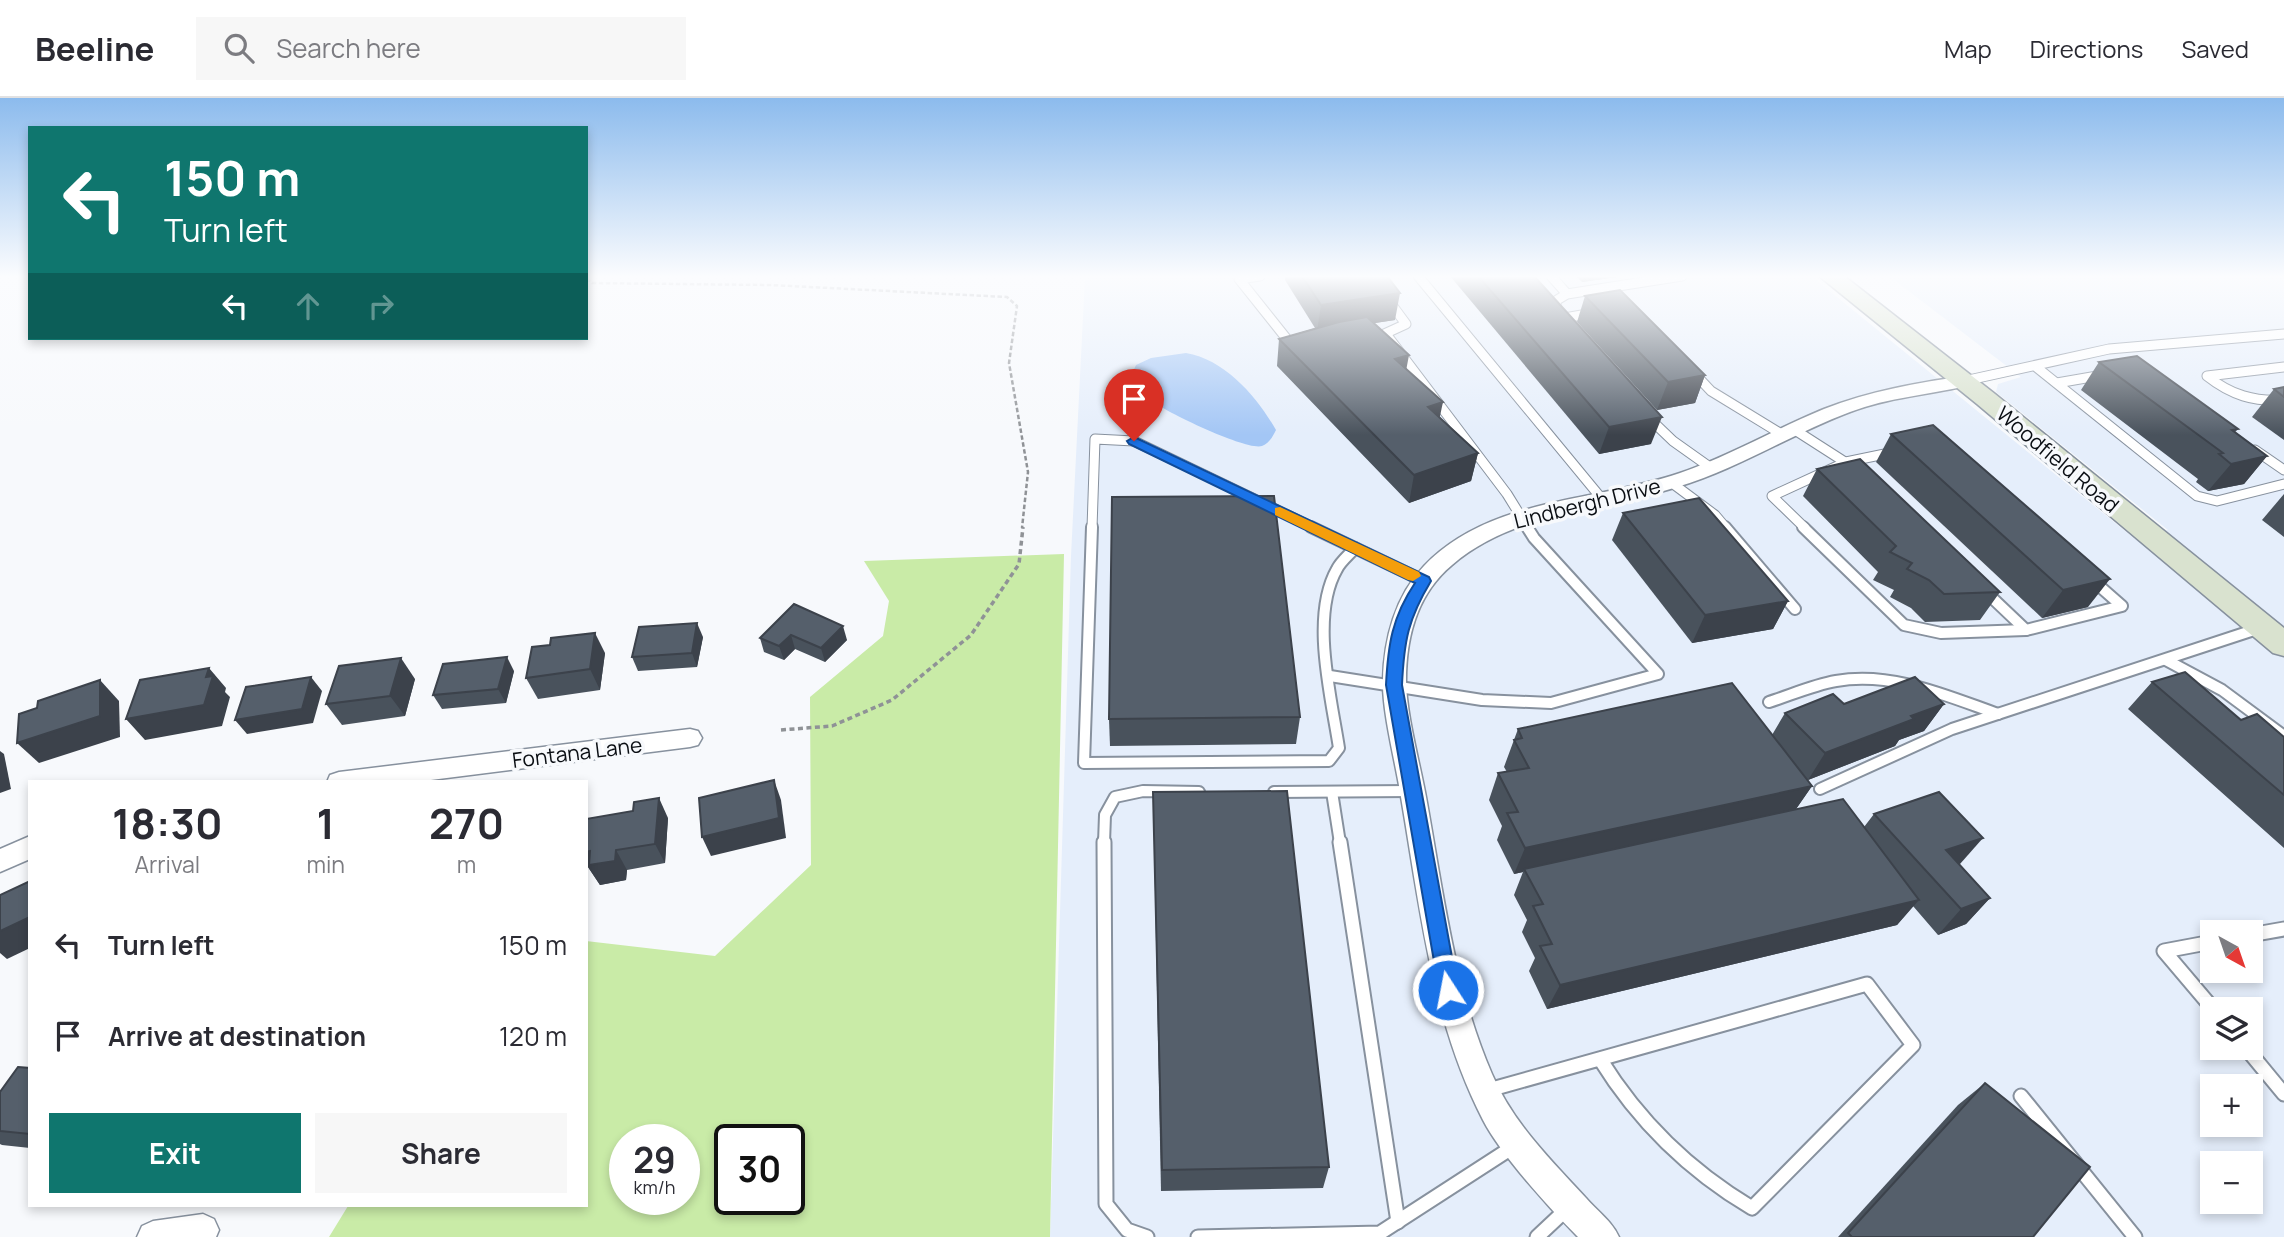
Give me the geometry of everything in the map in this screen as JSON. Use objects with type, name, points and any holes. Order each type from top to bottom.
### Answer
[{"type":"main road","name":"Woodfield Road","points":[[1898,329],[2277,638]]},
{"type":"street","name":"Lindbergh Drive","points":[[1603,1237],[1517,1144],[1494,1113],[1448,990],[1394,685],[1396,643],[1410,603],[1424,581],[1465,543],[1521,517],[1672,483],[1868,398],[1964,381]]},
{"type":"street","name":"Fontana Lane","points":[[355,780],[690,738]]},
{"type":"street","points":[[0,860],[28,848]]},
{"type":"street","points":[[153,1237],[203,1230]]},
{"type":"lane","points":[[1278,329],[1293,348],[1307,346]]},
{"type":"lane","points":[[1373,336],[1396,329]]},
{"type":"lane","points":[[1462,329],[1602,499]]},
{"type":"lane","points":[[1330,676],[1482,700],[1551,703],[1658,674],[1534,538],[1507,494],[1386,334]]},
{"type":"lane","points":[[1964,381],[2109,349],[2284,334]]},
{"type":"lane","points":[[2109,349],[2118,355]]},
{"type":"lane","points":[[1684,363],[1711,391],[1846,462],[1856,472]]},
{"type":"lane","points":[[2035,366],[2197,496],[2217,501],[2284,484]]},
{"type":"lane","points":[[2284,368],[2207,376],[2234,395],[2262,401],[2284,400]]},
{"type":"lane","points":[[2057,383],[2110,373]]},
{"type":"lane","points":[[1643,410],[1673,442],[1711,468]]},
{"type":"lane","points":[[1355,548],[1337,568],[1326,601],[1323,622],[1339,748],[1329,761],[1084,763],[1095,439],[1134,441],[1424,581]]},
{"type":"lane","points":[[1938,443],[2122,606],[2026,630],[1941,633],[1903,625],[1772,496],[1846,462],[1938,443]]},
{"type":"lane","points":[[2250,446],[2284,470]]},
{"type":"lane","points":[[1672,483],[1715,515],[1795,609]]},
{"type":"lane","points":[[1976,583],[2026,630]]},
{"type":"lane","points":[[1820,789],[1952,729],[2166,660],[2277,638]]},
{"type":"lane","points":[[2166,660],[2221,690],[2284,736]]},
{"type":"lane","points":[[1769,702],[1837,681],[1877,680],[1917,687],[1998,714]]},
{"type":"lane","points":[[1264,792],[1411,791]]},
{"type":"lane","points":[[1147,1237],[1135,1236],[1118,1224],[1107,1204],[1104,822],[1107,808],[1115,797],[1128,792],[1209,792]]},
{"type":"lane","points":[[1332,792],[1398,1222]]},
{"type":"lane","points":[[2263,933],[2284,929]]},
{"type":"lane","points":[[2200,944],[2164,951],[2203,997]]},
{"type":"lane","points":[[1485,1091],[1867,984],[1913,1045],[1752,1208],[1723,1192],[1678,1158],[1641,1120],[1618,1090],[1600,1059]]},
{"type":"lane","points":[[2256,1060],[2284,1094]]},
{"type":"lane","points":[[2021,1096],[2135,1237]]},
{"type":"lane","points":[[1198,1237],[1380,1233],[1517,1144]]},
{"type":"lane","points":[[1537,1237],[1571,1205]]},
{"type":"path","points":[[781,730],[832,726],[892,699],[971,635],[1019,564],[1028,472],[1009,363],[1014,329]]},
{"type":"shaded area","points":[[1082,329],[1876,329],[2135,539],[2168,530],[1996,392],[1998,384],[2021,377],[1958,329],[2284,329],[2284,1237],[1050,1237],[1071,556]]},
{"type":"green space","points":[[1064,554],[1050,1237],[329,1237],[347,1207],[588,1207],[588,941],[715,956],[811,865],[810,697],[883,636],[889,601],[864,561]]},
{"type":"water","points":[[1186,353],[1214,363],[1250,393],[1276,430],[1267,444],[1254,446],[1242,443],[1177,415],[1149,397],[1132,374],[1136,365],[1151,358]]},
{"type":"building","points":[[1314,329],[1380,329],[1409,355],[1395,359],[1443,402],[1428,407],[1478,453],[1414,475],[1279,339]]},
{"type":"building","points":[[1524,329],[1582,329],[1662,417],[1609,427]]},
{"type":"building","points":[[1617,329],[1659,329],[1705,375],[1668,382]]},
{"type":"building","points":[[2137,356],[2238,429],[2232,430],[2267,456],[2231,464],[2219,454],[2223,453],[2099,362]]},
{"type":"building","points":[[2284,387],[2284,397],[2274,389]]},
{"type":"building","points":[[1933,425],[2110,579],[2063,590],[1891,434]]},
{"type":"building","points":[[1860,459],[2000,592],[1944,594],[1929,580],[1907,569],[1912,563],[1890,552],[1896,546],[1817,469]]},
{"type":"building","points":[[1274,496],[1300,717],[1109,719],[1112,497]]},
{"type":"building","points":[[1699,498],[1788,601],[1705,615],[1623,513]]},
{"type":"building","points":[[794,604],[843,626],[821,648],[791,635],[779,646],[760,638]]},
{"type":"building","points":[[697,623],[692,653],[632,657],[639,627]]},
{"type":"building","points":[[595,633],[590,669],[526,678],[532,647],[550,645],[551,638]]},
{"type":"building","points":[[507,657],[498,689],[433,695],[443,664]]},
{"type":"building","points":[[401,658],[390,696],[326,704],[339,666]]},
{"type":"building","points":[[209,668],[206,677],[213,676],[204,705],[126,719],[140,680]]},
{"type":"building","points":[[2185,672],[2241,720],[2257,714],[2284,737],[2284,795],[2152,682]]},
{"type":"building","points":[[311,677],[302,709],[235,720],[246,687]]},
{"type":"building","points":[[1915,677],[1944,704],[1911,716],[1914,719],[1825,753],[1785,713],[1833,694],[1844,704]]},
{"type":"building","points":[[100,680],[100,716],[17,743],[19,714],[37,708],[38,701]]},
{"type":"building","points":[[1732,683],[1812,786],[1525,848],[1507,813],[1518,812],[1498,773],[1529,768],[1514,740],[1522,738],[1518,729]]},
{"type":"building","points":[[774,780],[779,818],[702,837],[699,798]]},
{"type":"building","points":[[1287,791],[1329,1167],[1162,1170],[1153,792]]},
{"type":"building","points":[[1939,792],[1983,838],[1946,850],[1990,898],[1961,909],[1874,814]]},
{"type":"building","points":[[659,798],[655,844],[616,850],[615,861],[589,865],[588,819],[633,811],[634,802]]},
{"type":"building","points":[[1843,799],[1919,900],[1560,985],[1540,946],[1552,944],[1533,906],[1543,904],[1524,869]]},
{"type":"building","points":[[28,882],[28,918],[0,931],[0,895]]},
{"type":"building","points":[[18,1067],[28,1068],[28,1134],[0,1131],[0,1092]]},
{"type":"building","points":[[1985,1083],[2090,1167],[2033,1237],[1852,1237],[1848,1233]]},
{"type":"slow traffic","points":[[1280,512],[1413,576]]},
{"type":"route","points":[[1134,441],[1424,581],[1410,603],[1396,643],[1394,685],[1448,990]]}]
